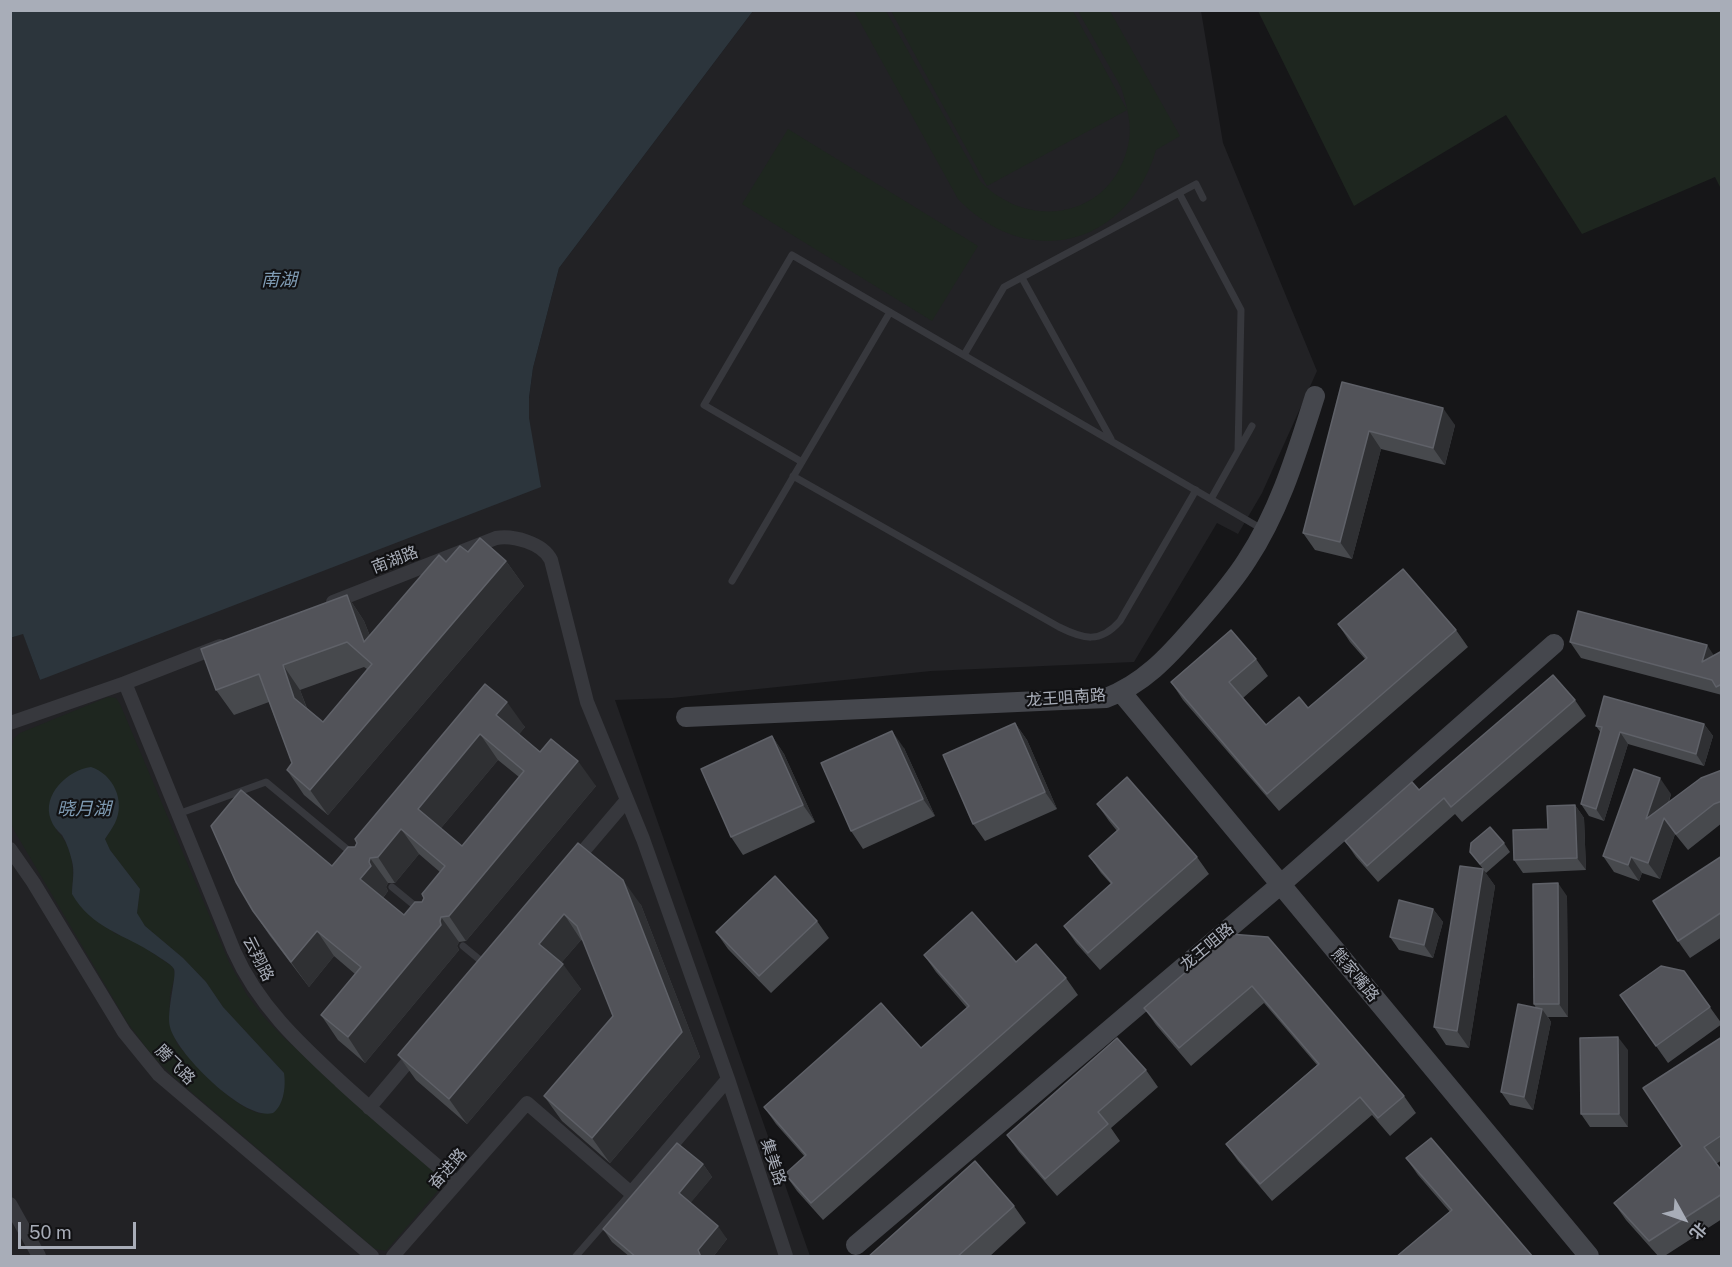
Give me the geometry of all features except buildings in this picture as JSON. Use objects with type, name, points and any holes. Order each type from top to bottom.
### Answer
[{"type":"street","name":"龙王咀南路","points":[[686,717],[1106,698],[1121,692],[1140,681],[1172,653],[1229,586],[1247,560],[1265,530],[1294,460],[1315,396]]},
{"type":"street","name":"南湖路","points":[[321,606],[496,538],[510,538],[542,549],[551,561],[586,702],[643,839],[728,1079]]},
{"type":"street","points":[[10,723],[125,683],[234,640]]},
{"type":"street","name":"龙王咀路","points":[[856,1245],[1280,885],[1554,644]]},
{"type":"street","name":"云翔路","points":[[125,683],[234,951],[252,986],[284,1028],[369,1108],[457,1183]]},
{"type":"street","name":"熊家嘴路","points":[[1121,692],[1589,1257]]},
{"type":"street","points":[[564,874],[626,801]]},
{"type":"street","name":"腾飞路","points":[[10,849],[29,875],[124,1032],[159,1074],[372,1257]]},
{"type":"street","points":[[369,1108],[429,1037]]},
{"type":"street","points":[[631,1192],[728,1079]]},
{"type":"street","name":"集美路","points":[[728,1079],[786,1257]]},
{"type":"street","name":"奋进路","points":[[393,1257],[527,1103],[631,1192]]},
{"type":"street","points":[[10,1203],[39,1257]]},
{"type":"lane","points":[[964,355],[1004,287],[1196,184],[1203,198]]},
{"type":"lane","points":[[1179,193],[1241,310],[1238,451]]},
{"type":"lane","points":[[802,462],[704,405],[792,255],[1265,530]]},
{"type":"lane","points":[[1022,278],[1112,441]]},
{"type":"lane","points":[[732,581],[890,312]]},
{"type":"lane","points":[[1211,499],[1252,426]]},
{"type":"lane","points":[[793,476],[1059,627],[1077,636],[1091,638],[1107,633],[1120,621],[1196,490]]},
{"type":"lane","points":[[178,814],[266,782],[361,861]]},
{"type":"lane","points":[[392,887],[427,916]]},
{"type":"lane","points":[[463,946],[488,966]]},
{"type":"lane","points":[[576,1257],[631,1192]]},
{"type":"shaded area","points":[[753,11],[1201,11],[1223,143],[1317,371],[1262,493],[1238,534],[1217,523],[1134,662],[931,671],[672,698],[615,700],[810,1256],[11,1256],[11,638],[23,633],[40,680],[529,418],[533,368],[559,268]]},
{"type":"shaded area","points":[[854,11],[886,11],[980,181],[1000,197],[1021,207],[1044,211],[1066,210],[1087,202],[1105,189],[1119,170],[1128,146],[1130,124],[1121,87],[1078,11],[1110,11],[1180,136],[1156,150],[1142,183],[1123,208],[1100,227],[1073,238],[1044,241],[1015,236],[985,222],[958,199]]},
{"type":"shaded area","points":[[891,11],[1073,11],[1127,110],[987,186]]},
{"type":"shaded area","points":[[1258,11],[1721,11],[1721,189],[1715,177],[1582,234],[1506,115],[1354,206]]},
{"type":"shaded area","points":[[788,129],[978,246],[932,321],[742,204]]},
{"type":"shaded area","points":[[108,697],[116,698],[229,962],[247,995],[283,1037],[439,1176],[442,1186],[386,1251],[375,1249],[175,1078],[151,1054],[127,1022],[11,823],[10,753],[14,738],[20,733]],"holes":[[[115,823],[105,839],[106,845],[140,889],[137,913],[139,919],[206,982],[223,1007],[284,1073],[283,1098],[261,1114],[226,1094],[177,1044],[169,1022],[170,995],[175,975],[173,967],[135,941],[114,933],[72,890],[73,874],[69,850],[56,830]]]},
{"type":"water","name":"南湖","points":[[11,10],[753,11],[559,268],[533,368],[529,398],[529,418],[541,487],[40,680],[23,634],[10,638]]},
{"type":"water","name":"晓月湖","points":[[91,767],[106,776],[118,797],[118,815],[105,839],[110,850],[140,889],[137,913],[145,926],[183,958],[206,982],[223,1007],[284,1073],[283,1095],[280,1105],[273,1113],[261,1113],[246,1107],[230,1097],[198,1068],[175,1039],[170,1027],[169,1013],[174,969],[145,948],[99,923],[80,906],[72,894],[72,861],[64,838],[51,820],[50,802],[53,793],[66,778]]}]
